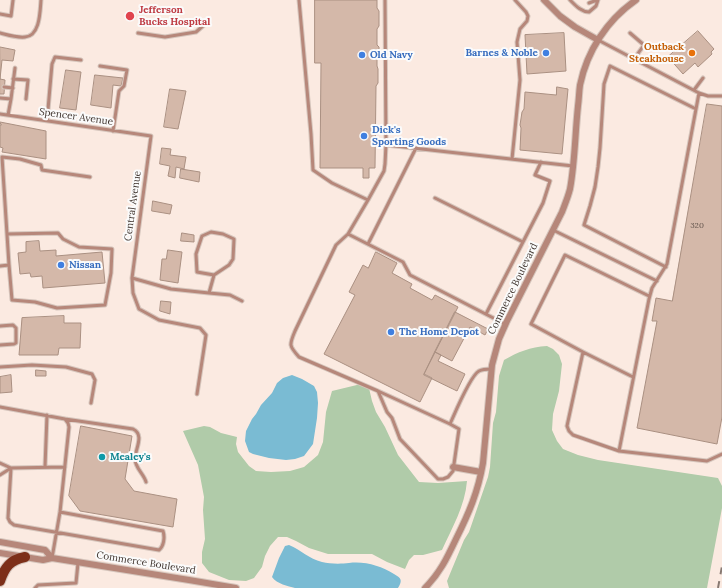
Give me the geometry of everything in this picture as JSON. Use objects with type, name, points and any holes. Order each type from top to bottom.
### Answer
[{"type":"main road","points":[[0,588],[3,573],[10,564],[14,560],[25,557]]},
{"type":"street","points":[[544,0],[560,16],[575,27],[598,40]]},
{"type":"street","name":"Commerce Boulevard","points":[[425,588],[445,564],[476,493],[481,472],[495,350],[506,324],[562,212],[568,195],[573,166],[580,87],[590,54],[598,40],[613,20],[636,0]]},
{"type":"street","points":[[454,467],[481,472]]},
{"type":"street","name":"Commerce Boulevard","points":[[0,542],[45,550],[52,558]]},
{"type":"street","name":"Commerce Boulevard","points":[[0,553],[43,560],[52,558],[236,588]]},
{"type":"lane","points":[[0,14],[11,16],[13,0]]},
{"type":"lane","points":[[0,33],[26,37],[34,34],[37,26],[41,0]]},
{"type":"lane","points":[[299,0],[313,170],[332,183],[368,200]]},
{"type":"lane","points":[[378,391],[387,412],[392,418],[400,439],[438,479],[443,480],[448,477],[453,471],[454,467],[459,429],[378,391],[299,357],[292,350],[290,342],[336,245],[348,234],[384,171],[386,145],[385,0]]},
{"type":"lane","points":[[512,159],[520,80],[517,42],[520,29],[527,21],[528,16],[514,0]]},
{"type":"lane","points":[[570,0],[585,12],[589,12],[596,6],[598,0]]},
{"type":"lane","points":[[588,3],[598,0]]},
{"type":"lane","points":[[138,33],[165,37],[196,32],[204,25]]},
{"type":"lane","points":[[630,33],[644,46],[634,59]]},
{"type":"lane","points":[[598,40],[699,93],[708,96],[722,96]]},
{"type":"lane","points":[[47,121],[52,64],[56,57],[80,60]]},
{"type":"lane","points":[[100,66],[127,70],[124,86],[119,91],[113,131]]},
{"type":"lane","points":[[666,267],[584,225],[595,187],[598,167],[604,84],[610,66],[696,109]]},
{"type":"lane","points":[[8,115],[15,68]]},
{"type":"lane","points":[[694,90],[703,78]]},
{"type":"lane","points":[[14,79],[28,80],[26,99]]},
{"type":"lane","points":[[4,87],[12,88]]},
{"type":"lane","points":[[619,452],[649,296],[656,281],[668,264],[699,93]]},
{"type":"lane","points":[[0,98],[11,99]]},
{"type":"lane","name":"Spencer Avenue","points":[[0,114],[151,136]]},
{"type":"lane","name":"Central Avenue","points":[[151,136],[132,278],[133,293],[139,309],[159,320],[200,328],[206,336],[197,394]]},
{"type":"lane","points":[[386,145],[573,166]]},
{"type":"lane","points":[[368,244],[416,148]]},
{"type":"lane","points":[[7,234],[58,233],[63,239],[79,247],[112,249],[111,273],[105,305],[57,308],[34,302],[12,300],[8,266],[2,157],[20,159],[41,165],[42,170],[90,177]]},
{"type":"lane","points":[[486,314],[543,203],[550,181],[535,175],[541,162]]},
{"type":"lane","points":[[435,198],[523,242]]},
{"type":"lane","points":[[553,230],[656,281]]},
{"type":"lane","points":[[209,293],[214,275],[229,265],[232,259],[234,239],[223,234],[211,232],[202,236],[196,254],[197,272],[214,275]]},
{"type":"lane","points":[[348,234],[403,262],[410,275],[506,324]]},
{"type":"lane","points":[[633,377],[531,324],[566,255],[649,296]]},
{"type":"lane","points":[[0,266],[8,266]]},
{"type":"lane","points":[[132,278],[171,289],[230,295],[242,301]]},
{"type":"lane","points":[[0,326],[13,326],[16,328],[16,342],[14,344],[0,346]]},
{"type":"lane","points":[[583,352],[567,426],[569,431],[573,434],[619,452],[707,461],[722,454]]},
{"type":"lane","points":[[0,367],[32,365],[66,367],[92,374],[95,380],[91,403]]},
{"type":"lane","points":[[450,424],[470,381],[478,372],[492,369]]},
{"type":"lane","points":[[0,407],[133,429],[137,431],[139,435],[135,460],[136,466],[145,477],[146,482]]},
{"type":"lane","points":[[44,467],[46,415]]},
{"type":"lane","points":[[52,558],[60,512],[69,428],[66,419]]},
{"type":"lane","points":[[0,463],[12,468],[65,467]]},
{"type":"lane","points":[[0,475],[12,468]]},
{"type":"lane","points":[[12,468],[8,518],[14,525],[159,550],[162,546],[164,535],[163,531],[60,512]]},
{"type":"lane","points":[[76,588],[78,562]]},
{"type":"lane","points":[[35,588],[38,585],[76,583]]},
{"type":"green space","points":[[547,346],[559,355],[562,364],[559,391],[553,414],[552,430],[563,449],[578,455],[598,460],[718,478],[722,486],[722,508],[707,588],[449,588],[447,581],[464,540],[469,532],[488,477],[499,376],[504,360],[524,350]]},
{"type":"green space","points":[[361,384],[369,388],[376,412],[398,455],[419,482],[438,483],[467,481],[461,508],[442,550],[423,555],[414,555],[409,560],[405,569],[372,554],[328,554],[309,548],[287,537],[278,537],[270,546],[262,567],[254,578],[246,581],[229,580],[209,572],[202,563],[202,552],[205,539],[203,510],[204,497],[198,465],[183,431],[204,426],[210,427],[221,433],[237,437],[236,444],[238,452],[249,466],[256,471],[290,471],[304,467],[318,455],[323,442],[326,412],[332,391]]},
{"type":"water","points":[[292,375],[314,386],[317,392],[317,418],[313,444],[304,456],[295,459],[286,460],[269,458],[249,452],[245,441],[246,431],[252,419],[261,405],[272,393],[277,383],[283,378]]},
{"type":"water","points":[[289,545],[313,559],[322,562],[336,564],[367,563],[378,566],[398,577],[400,583],[398,588],[295,588],[280,583],[272,577],[285,546]]},
{"type":"building","points":[[315,0],[377,0],[379,26],[377,29],[377,45],[379,47],[379,55],[377,57],[378,83],[376,86],[375,168],[369,168],[369,178],[363,178],[363,168],[320,168],[321,63],[315,63]]},
{"type":"building","name":"Outback Steakhouse","points":[[698,31],[714,49],[711,52],[712,54],[698,67],[695,63],[683,74],[668,57]]},
{"type":"building","name":"Barnes & Noble","points":[[564,33],[566,71],[527,74],[525,35]]},
{"type":"building","points":[[0,47],[15,50],[13,61],[2,60],[0,79]]},
{"type":"building","points":[[66,70],[81,72],[76,110],[60,108]]},
{"type":"building","points":[[95,75],[123,78],[121,86],[113,85],[111,108],[91,105]]},
{"type":"building","points":[[0,79],[5,80],[4,94],[0,94]]},
{"type":"building","points":[[557,87],[568,89],[562,154],[520,150],[520,125],[522,112],[524,109],[525,92],[556,95]]},
{"type":"building","points":[[170,89],[186,91],[178,129],[164,127]]},
{"type":"building","points":[[707,104],[722,106],[722,417],[717,444],[637,428],[657,321],[652,321],[656,298],[672,301]]},
{"type":"building","points":[[0,122],[46,131],[46,159],[2,152],[3,148],[0,147]]},
{"type":"building","points":[[162,148],[171,149],[170,155],[186,157],[184,169],[176,167],[175,178],[168,176],[170,166],[160,164]]},
{"type":"building","points":[[181,169],[200,172],[199,182],[180,178]]},
{"type":"building","points":[[153,201],[172,205],[170,214],[152,211]]},
{"type":"building","points":[[182,233],[194,235],[194,242],[181,241]]},
{"type":"building","name":"Nissan","points":[[39,241],[40,251],[56,250],[56,256],[102,252],[105,283],[43,288],[42,276],[31,277],[30,273],[20,274],[18,253],[26,252],[26,242]]},
{"type":"building","points":[[168,250],[182,252],[178,283],[160,280],[162,259],[166,259]]},
{"type":"building","name":"The Home Depot","points":[[376,252],[397,263],[392,273],[412,284],[410,288],[432,300],[435,295],[458,307],[424,374],[432,378],[420,402],[324,354],[355,295],[349,292],[363,265],[368,268]]},
{"type":"building","points":[[161,301],[171,302],[170,314],[160,311]]},
{"type":"building","points":[[455,312],[488,329],[485,335],[470,327],[452,361],[435,352]]},
{"type":"building","points":[[64,316],[64,323],[81,323],[80,348],[59,348],[58,355],[19,355],[22,318]]},
{"type":"building","points":[[435,352],[441,355],[438,361],[465,374],[457,391],[424,375]]},
{"type":"building","points":[[36,370],[46,371],[46,376],[36,376]]},
{"type":"building","points":[[11,375],[12,392],[0,393],[0,377]]},
{"type":"building","name":"Mealey's","points":[[81,426],[132,436],[125,479],[134,491],[177,499],[173,527],[80,511],[69,496]]},
{"type":"railway","points":[[718,588],[722,566]]},
{"type":"place","name":"Jefferson Bucks Hospital","points":[[130,16]]},
{"type":"place","name":"Barnes & Noble","points":[[546,53]]},
{"type":"place","name":"Outback Steakhouse","points":[[692,53]]},
{"type":"place","name":"Old Navy","points":[[362,55]]},
{"type":"place","name":"Dick's Sporting Goods","points":[[364,136]]},
{"type":"place","name":"Nissan","points":[[61,265]]},
{"type":"place","name":"The Home Depot","points":[[391,332]]},
{"type":"place","name":"Mealey's","points":[[102,457]]}]
